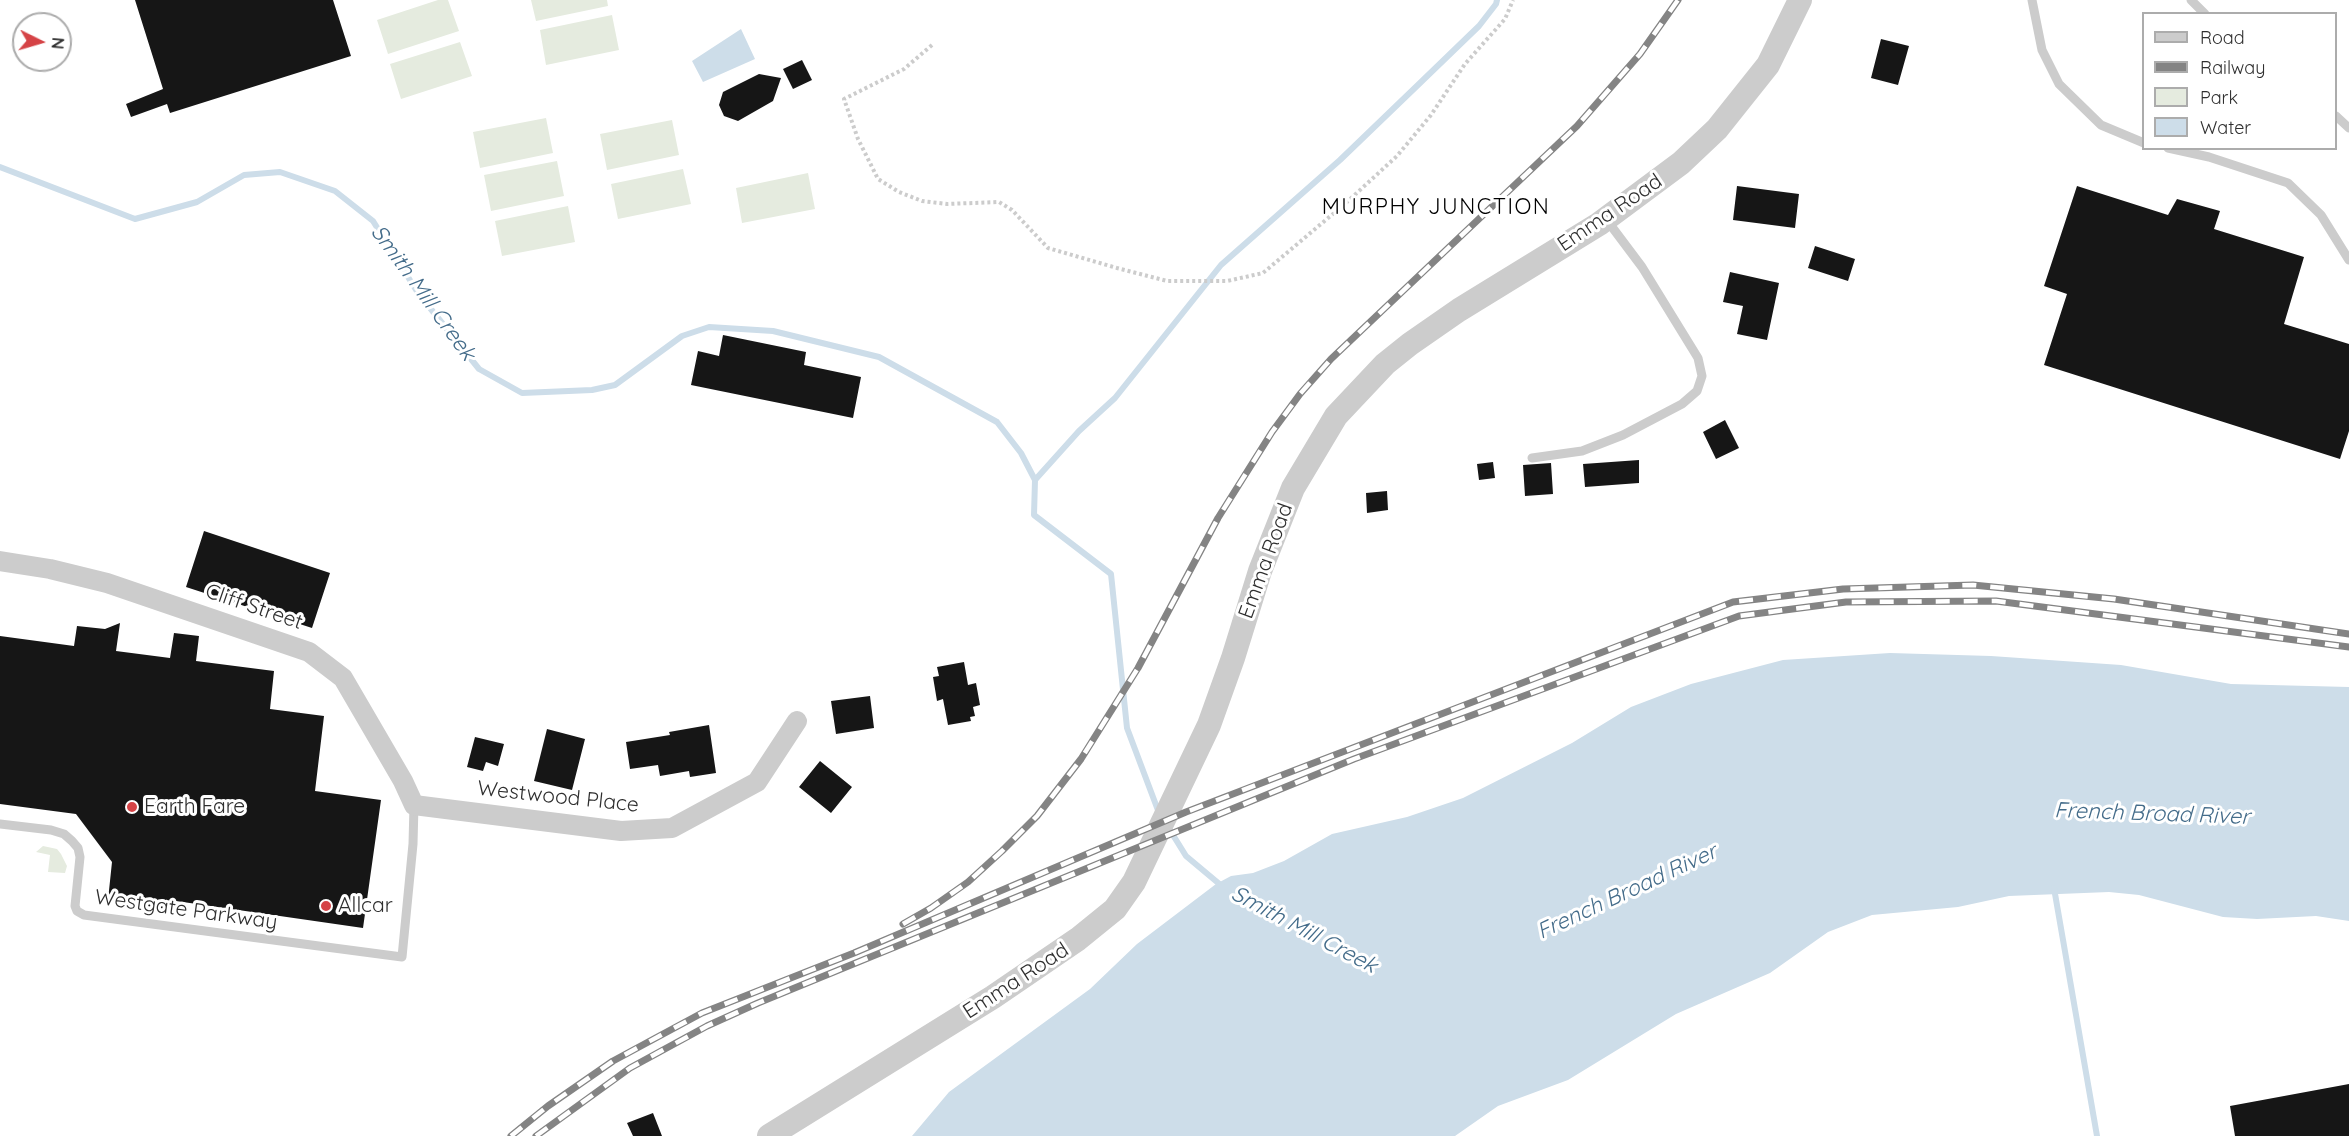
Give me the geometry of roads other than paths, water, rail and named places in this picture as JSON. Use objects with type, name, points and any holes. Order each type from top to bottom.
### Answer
[{"type":"street","name":"Emma Road","points":[[770,1136],[993,997],[1078,939],[1115,909],[1134,882],[1209,725],[1260,571],[1293,488],[1336,416],[1385,364],[1410,344],[1459,309],[1606,219],[1681,163],[1717,129],[1768,65],[1800,0]]},
{"type":"street","name":"Cliff Street","points":[[0,561],[50,568],[107,583],[309,652],[343,678],[399,773],[414,805]]},
{"type":"street","name":"Westwood Place","points":[[414,805],[621,831],[672,828],[757,782],[796,721]]},
{"type":"lane","points":[[2032,0],[2042,50],[2059,84],[2102,125],[2142,142]]},
{"type":"lane","points":[[2191,0],[2203,12]]},
{"type":"lane","points":[[2337,117],[2349,128]]},
{"type":"lane","points":[[2177,150],[2209,157],[2288,183],[2321,215],[2349,260]]},
{"type":"lane","points":[[1532,458],[1582,451],[1612,439],[1682,404],[1697,391],[1702,376],[1698,358],[1642,267],[1606,219]]},
{"type":"lane","name":"Westgate Parkway","points":[[0,824],[51,830],[64,834],[72,841],[78,848],[80,857],[75,906],[77,911],[84,915],[402,957],[413,844],[414,805]]},
{"type":"water","points":[[741,29],[755,59],[703,82],[692,61]]},
{"type":"water","name":"French Broad River","points":[[1890,653],[1991,656],[2121,665],[2231,684],[2349,687],[2349,921],[2316,916],[2257,919],[2223,917],[2139,895],[2109,892],[2009,896],[1958,907],[1872,915],[1828,932],[1770,973],[1676,1014],[1568,1080],[1498,1106],[1455,1136],[912,1136],[949,1092],[1090,989],[1137,944],[1216,884],[1231,876],[1253,873],[1284,861],[1332,834],[1407,817],[1463,798],[1572,743],[1631,707],[1691,684],[1783,660]]},
{"type":"waterway","points":[[1035,480],[1079,431],[1115,398],[1221,265],[1340,160],[1479,26],[1497,0]]},
{"type":"waterway","name":"Smith Mill Creek","points":[[0,167],[135,219],[197,202],[244,175],[280,172],[335,191],[373,221],[418,293],[479,369],[522,393],[592,390],[615,385],[682,336],[709,327],[773,331],[879,357],[997,422],[1021,453],[1035,480],[1034,515],[1111,574],[1127,728],[1159,813]]},
{"type":"waterway","name":"Smith Mill Creek","points":[[1168,827],[1186,856],[1223,887]]},
{"type":"waterway","points":[[2054,888],[2097,1136]]},
{"type":"railway","points":[[903,924],[968,882],[1002,851],[1037,816],[1081,759],[1138,668],[1218,518],[1272,432],[1300,394],[1331,359],[1577,126],[1640,54],[1678,0]]},
{"type":"railway","points":[[511,1136],[548,1106],[613,1061],[702,1013],[854,953],[1186,812],[1733,602],[1843,589],[1973,585],[2114,599],[2349,634]]},
{"type":"railway","points":[[536,1136],[630,1068],[707,1026],[758,1003],[1354,759],[1739,616],[1846,602],[1996,601],[2349,647]]},
{"type":"place","name":"Earth Fare","points":[[132,807]]},
{"type":"place","name":"Allcar","points":[[326,906]]},
{"type":"district","name":"MURPHY JUNCTION","points":[[1436,207]]}]
